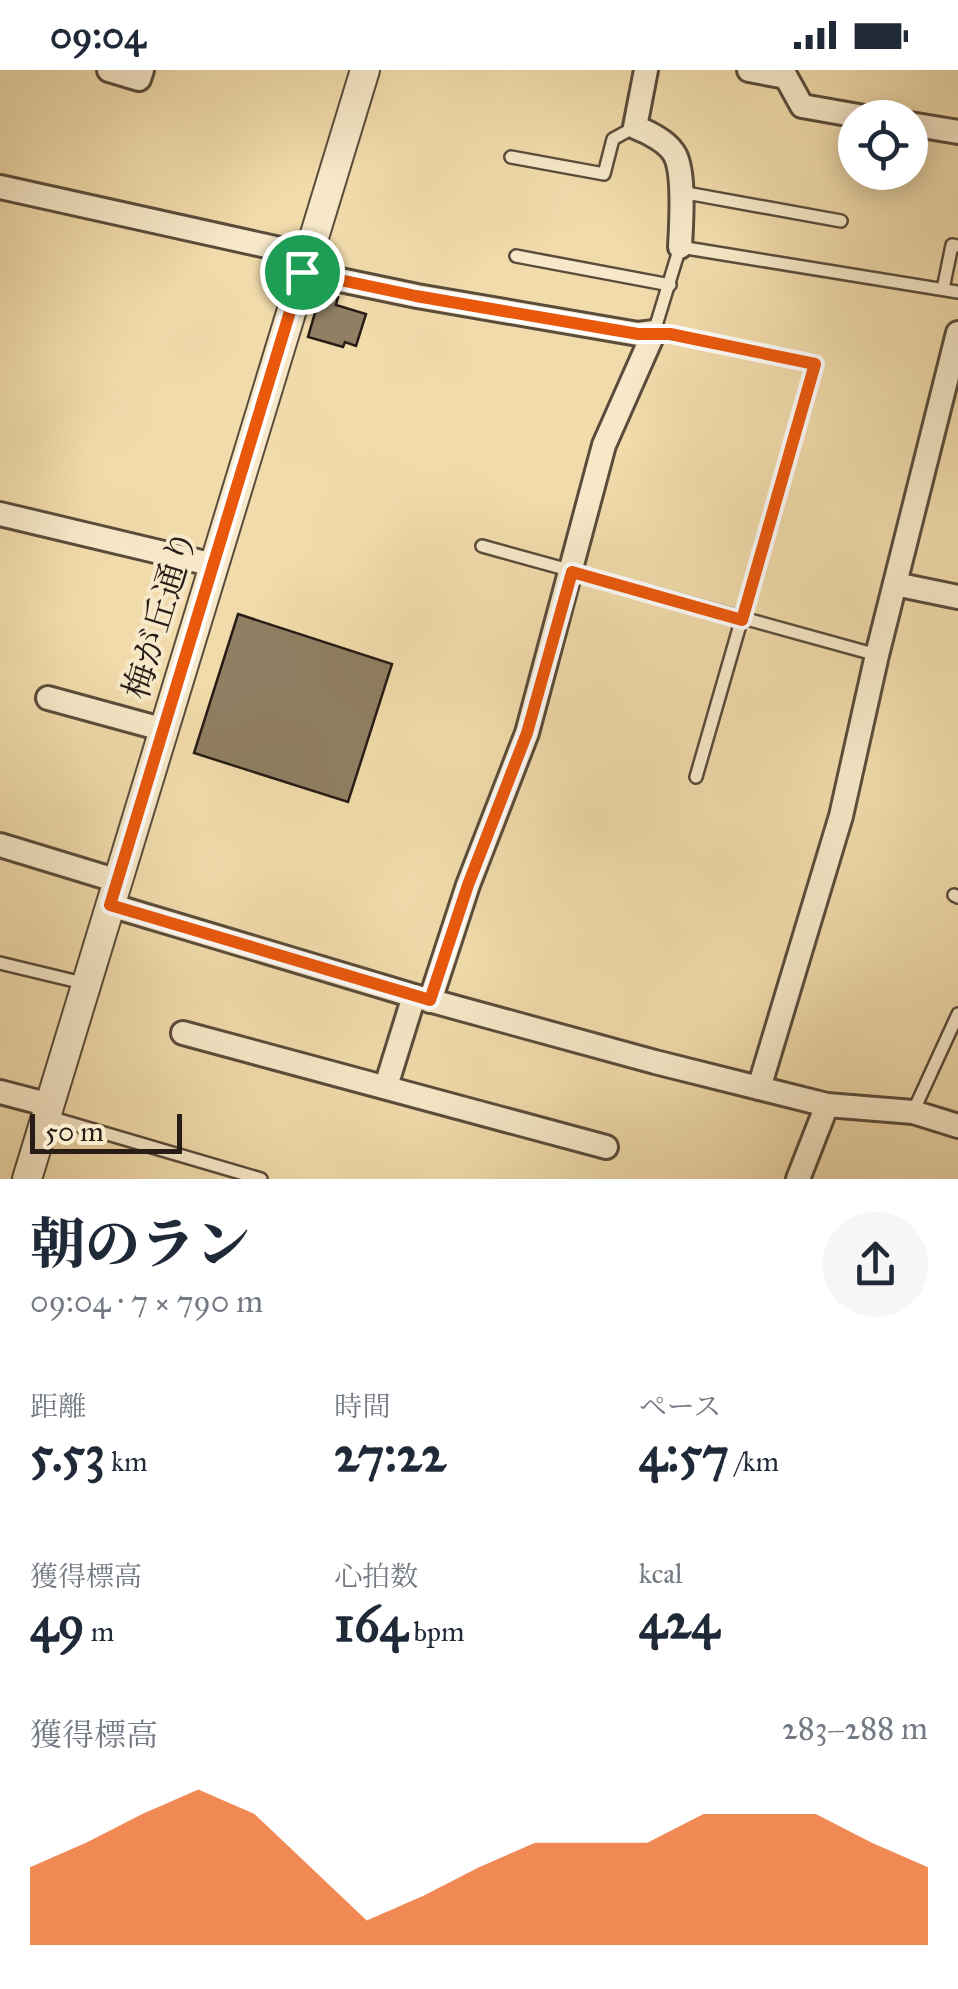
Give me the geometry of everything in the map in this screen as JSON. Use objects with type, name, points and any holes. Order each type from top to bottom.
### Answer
[{"type":"street","points":[[109,70],[139,80],[142,70]]},
{"type":"street","name":"梅が丘通り","points":[[27,1179],[365,70]]},
{"type":"street","points":[[646,70],[635,127],[651,134],[676,155],[682,192],[680,247]]},
{"type":"street","points":[[749,70],[786,77],[802,106],[838,112]]},
{"type":"street","points":[[928,127],[958,132]]},
{"type":"street","points":[[0,188],[305,264],[416,296],[638,334],[654,332]]},
{"type":"street","points":[[386,1086],[527,733],[604,446],[654,332]]},
{"type":"street","points":[[760,1088],[841,816],[958,333]]},
{"type":"street","points":[[0,514],[214,565]]},
{"type":"street","points":[[895,584],[958,598]]},
{"type":"street","points":[[48,698],[165,730]]},
{"type":"street","points":[[0,845],[114,893],[422,998],[760,1088],[827,1104],[913,1112],[958,1126]]},
{"type":"street","points":[[183,1033],[606,1146]]},
{"type":"street","points":[[0,1092],[48,1110]]},
{"type":"street","points":[[798,1179],[827,1104]]},
{"type":"lane","points":[[511,156],[604,174],[613,139],[635,127]]},
{"type":"lane","points":[[682,192],[841,221]]},
{"type":"lane","points":[[943,289],[952,244],[958,246]]},
{"type":"lane","points":[[696,777],[815,364],[654,332],[680,247],[958,292]]},
{"type":"lane","points":[[516,256],[670,285]]},
{"type":"lane","points":[[482,546],[877,656]]},
{"type":"lane","points":[[0,964],[87,984]]},
{"type":"lane","points":[[913,1112],[958,1014]]},
{"type":"lane","points":[[48,1110],[261,1179]]},
{"type":"building","points":[[321,292],[338,297],[336,305],[366,314],[356,346],[345,342],[343,347],[308,337]]},
{"type":"building","points":[[238,614],[392,664],[348,802],[194,753]]},
{"type":"route","points":[[302,272],[638,334],[670,334],[815,364],[742,620],[572,572],[527,733],[468,885],[430,1000],[110,905],[302,272]]}]
